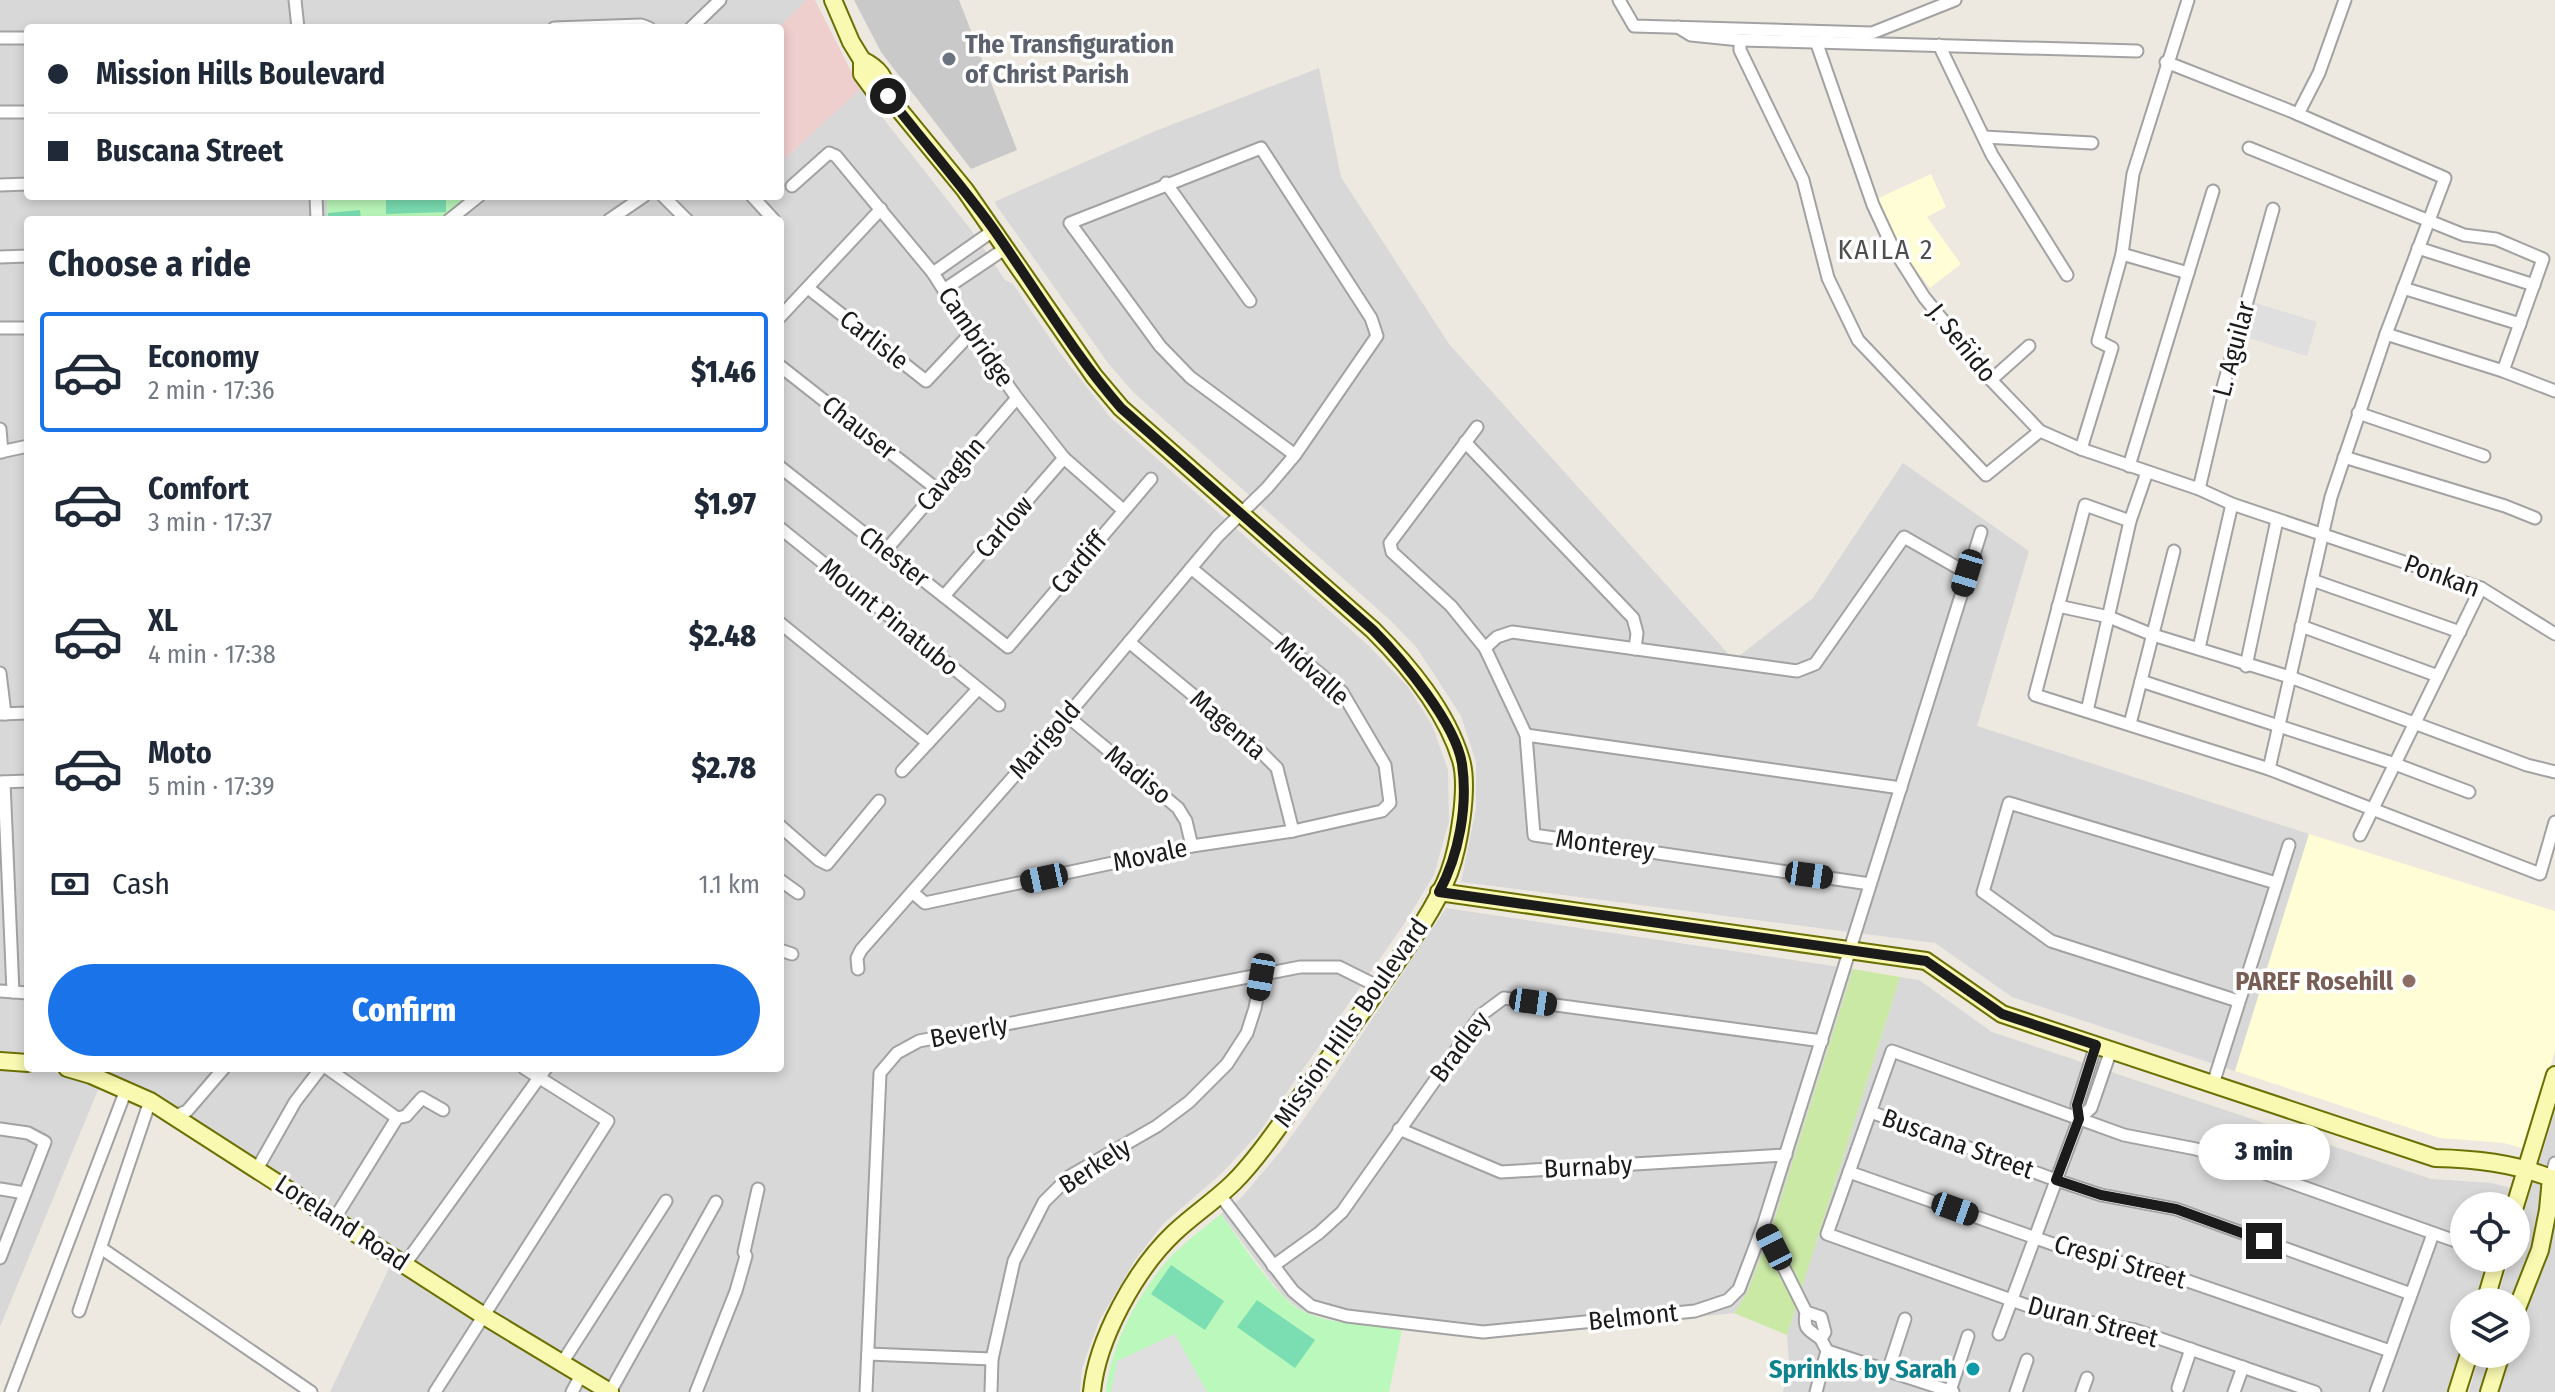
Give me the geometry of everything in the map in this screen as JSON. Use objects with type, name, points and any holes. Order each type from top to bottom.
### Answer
[{"type":"street","points":[[295,0],[298,24]]},
{"type":"street","points":[[695,24],[720,0]]},
{"type":"street","name":"Mission Hills Boulevard","points":[[833,0],[862,60],[875,66],[887,82],[888,96],[965,190],[1094,376],[1121,408],[1401,658],[1446,726],[1462,762],[1463,809],[1448,875],[1439,892],[1379,987],[1267,1142],[1236,1181],[1173,1234],[1126,1299],[1110,1328],[1094,1371],[1092,1392]]},
{"type":"street","points":[[1619,0],[1634,26],[1872,33],[1955,0]]},
{"type":"street","points":[[2081,449],[2112,348],[2098,341],[2122,254],[2133,174],[2188,0]]},
{"type":"street","points":[[2298,114],[2319,73],[2345,0]]},
{"type":"street","points":[[1678,27],[1691,35],[1740,40],[2137,51]]},
{"type":"street","points":[[0,38],[24,38]]},
{"type":"street","points":[[1740,40],[1740,50],[1803,180],[1828,278],[1858,340],[1986,475],[2040,431]]},
{"type":"street","name":"J. Señido","points":[[1817,44],[1873,205],[1893,248],[1924,297],[1991,380],[2040,431],[2081,449],[2199,489],[2277,520]]},
{"type":"street","points":[[1939,45],[1992,155],[2067,275]]},
{"type":"street","points":[[2166,62],[2298,114],[2445,178],[2344,457],[2322,535],[2269,769]]},
{"type":"street","points":[[0,112],[24,112]]},
{"type":"street","points":[[1984,137],[2092,143]]},
{"type":"street","name":"Marigold","points":[[858,969],[857,958],[861,950],[1067,716],[1191,568],[1295,455],[1377,336],[1371,318],[1261,148],[1166,183]]},
{"type":"street","points":[[2249,148],[2464,235],[2496,239],[2543,259],[2503,371]]},
{"type":"street","name":"Cambridge","points":[[792,186],[829,153],[836,156],[933,273],[1017,398],[1064,458],[1123,510]]},
{"type":"street","points":[[1250,301],[1166,183],[1070,223],[1160,346],[1190,377],[1295,455]]},
{"type":"street","points":[[0,185],[24,184]]},
{"type":"street","points":[[2129,466],[2213,191]]},
{"type":"street","points":[[454,216],[472,200]]},
{"type":"street","points":[[615,216],[638,200]]},
{"type":"street","points":[[667,200],[683,216]]},
{"type":"street","points":[[756,200],[771,216]]},
{"type":"street","points":[[784,313],[881,209]]},
{"type":"street","name":"L. Aguilar","points":[[2199,489],[2223,387],[2273,209]]},
{"type":"street","points":[[933,273],[994,230]]},
{"type":"street","points":[[945,289],[1006,248]]},
{"type":"street","points":[[2418,248],[2534,285]]},
{"type":"street","points":[[2122,254],[2188,273]]},
{"type":"street","points":[[0,257],[24,256]]},
{"type":"street","name":"Carlisle","points":[[808,288],[926,381],[971,333]]},
{"type":"street","points":[[2403,288],[2520,324]]},
{"type":"street","points":[[0,328],[24,328]]},
{"type":"street","points":[[2386,334],[2555,391]]},
{"type":"street","points":[[1991,380],[2029,346]]},
{"type":"street","name":"Chauser","points":[[784,369],[938,490]]},
{"type":"street","name":"Cavaghn","points":[[886,550],[1017,398]]},
{"type":"street","points":[[2358,413],[2484,456]]},
{"type":"street","name":"Monterey","points":[[1477,427],[1390,543],[1392,552],[1451,606],[1485,648],[1526,735],[1534,835],[1870,884]]},
{"type":"street","points":[[0,429],[1,452],[24,447]]},
{"type":"street","points":[[1465,442],[1633,618],[1637,633],[1635,649]]},
{"type":"street","points":[[2344,457],[2535,518]]},
{"type":"street","name":"Carlow","points":[[944,596],[1064,458]]},
{"type":"street","name":"Chester","points":[[784,470],[1008,647]]},
{"type":"street","points":[[2087,711],[2130,521],[2147,472]]},
{"type":"street","name":"Cardiff","points":[[1008,647],[1151,479]]},
{"type":"street","points":[[2199,648],[2232,504]]},
{"type":"street","points":[[2130,521],[2085,505],[2035,695],[2269,769],[2540,874],[2555,822]]},
{"type":"street","points":[[2246,666],[2277,520]]},
{"type":"street","name":"Ponkan","points":[[2277,520],[2481,588],[2555,634]]},
{"type":"street","name":"Mount Pinatubo","points":[[784,531],[999,705]]},
{"type":"street","name":"Belmont","points":[[1220,1195],[1293,1291],[1311,1306],[1347,1316],[1483,1332],[1695,1311],[1728,1300],[1739,1289],[1763,1226],[1981,532]]},
{"type":"street","points":[[1485,648],[1497,637],[1512,632],[1797,671],[1815,664],[1904,537],[1967,573]]},
{"type":"street","points":[[2130,724],[2174,551]]},
{"type":"street","name":"Midvalle","points":[[1191,568],[1342,692],[1385,765],[1390,803]]},
{"type":"street","points":[[2312,580],[2460,632]]},
{"type":"street","points":[[2360,835],[2481,588]]},
{"type":"street","points":[[2058,606],[2109,617],[2246,666],[2290,677],[2527,765],[2555,772]]},
{"type":"street","points":[[784,626],[928,743]]},
{"type":"street","points":[[2301,626],[2438,676]]},
{"type":"street","name":"Magenta","points":[[1129,642],[1277,768],[1293,831]]},
{"type":"street","points":[[0,673],[3,714],[24,713]]},
{"type":"street","points":[[2141,681],[2395,764],[2469,792]]},
{"type":"street","points":[[902,771],[978,689]]},
{"type":"street","name":"Madiso","points":[[1067,716],[1178,808],[1186,821],[1192,846]]},
{"type":"street","points":[[1526,735],[1901,788]]},
{"type":"street","points":[[13,992],[2,782],[24,781]]},
{"type":"street","points":[[784,829],[827,864],[879,801]]},
{"type":"street","name":"Movale","points":[[912,892],[925,903],[1192,846],[1293,831],[1382,811],[1390,803]]},
{"type":"street","points":[[2238,1001],[2051,941],[1983,892],[2009,803],[2276,883]]},
{"type":"street","points":[[2213,1084],[2289,845]]},
{"type":"street","points":[[784,883],[798,893]]},
{"type":"street","points":[[1439,892],[1926,961],[2002,1014],[2435,1158],[2553,1171],[2540,1250],[2525,1288]]},
{"type":"street","name":"Beverly","points":[[866,1392],[880,1073],[897,1053],[919,1041],[1300,967],[1339,967],[1379,987]]},
{"type":"street","name":"Berkely","points":[[991,1392],[992,1359],[1014,1261],[1044,1202],[1070,1176],[1157,1126],[1227,1064],[1247,1033],[1261,977]]},
{"type":"street","points":[[0,991],[24,993]]},
{"type":"street","name":"Bradley","points":[[1273,1266],[1342,1212],[1481,1015],[1504,998],[1822,1041]]},
{"type":"street","points":[[1999,1334],[2079,1119],[2077,1105],[2104,1048]]},
{"type":"street","points":[[1849,1172],[1892,1051],[2124,1135],[2196,1149],[2450,1239]]},
{"type":"street","points":[[0,1061],[24,1063]]},
{"type":"street","name":"Loreland Road","points":[[78,1072],[126,1090],[175,1116],[484,1316],[610,1392]]},
{"type":"street","points":[[175,1116],[187,1111],[221,1072]]},
{"type":"street","points":[[257,1169],[295,1102],[321,1072]]},
{"type":"street","points":[[330,1072],[397,1118]]},
{"type":"street","points":[[405,1264],[543,1073],[608,1121],[435,1392]]},
{"type":"street","points":[[2520,1192],[2555,1075]]},
{"type":"street","points":[[11,1392],[126,1090]]},
{"type":"street","points":[[335,1218],[397,1118],[406,1116],[422,1098],[443,1110]]},
{"type":"street","points":[[79,1311],[150,1101]]},
{"type":"street","name":"Buscana Street","points":[[1871,1112],[2101,1195],[2176,1209],[2411,1294]]},
{"type":"street","points":[[0,1129],[28,1133],[45,1142],[0,1258]]},
{"type":"street","name":"Burnaby","points":[[1399,1129],[1501,1172],[1786,1155]]},
{"type":"street","name":"Duran Street","points":[[1849,1172],[1827,1234],[2059,1317],[2135,1330],[2301,1390],[2315,1392]]},
{"type":"street","name":"Crespi Street","points":[[1849,1172],[2081,1254],[2156,1270],[2390,1351]]},
{"type":"street","points":[[0,1189],[25,1193]]},
{"type":"street","points":[[696,1392],[736,1291],[758,1189]]},
{"type":"street","points":[[562,1363],[666,1201]]},
{"type":"street","points":[[610,1392],[716,1202]]},
{"type":"street","points":[[1763,1226],[1806,1312],[1809,1332],[1821,1339],[1827,1351],[1816,1392]]},
{"type":"street","points":[[2376,1392],[2433,1234]]},
{"type":"street","points":[[101,1248],[311,1392]]},
{"type":"street","points":[[1888,1371],[1905,1319]]},
{"type":"street","points":[[1827,1351],[1952,1392],[1968,1336]]},
{"type":"street","points":[[2178,1388],[2191,1349]]},
{"type":"street","points":[[868,1354],[992,1359]]},
{"type":"street","points":[[2016,1392],[2027,1360]]},
{"type":"street","points":[[2234,1392],[2243,1367]]},
{"type":"street","points":[[2457,1392],[2465,1368]]},
{"type":"street","points":[[2489,1392],[2497,1368]]},
{"type":"street","points":[[572,1392],[581,1375]]},
{"type":"street","points":[[2082,1392],[2087,1378]]},
{"type":"shaded area","points":[[0,0],[807,0],[782,24],[24,24],[24,200],[784,200],[784,159],[860,89],[971,230],[1005,280],[1013,284],[1060,353],[1110,417],[1369,646],[1408,687],[1432,725],[1448,770],[1449,821],[1434,875],[1404,924],[1258,1134],[1222,1173],[1163,1224],[1135,1260],[1099,1321],[1082,1368],[1080,1392],[619,1392],[412,1264],[90,1072],[784,1072],[784,216],[24,216],[24,1054],[0,1051]]},
{"type":"shaded area","points":[[807,0],[815,0],[860,89],[784,159],[784,24]]},
{"type":"shaded area","points":[[854,0],[959,0],[1017,150],[971,169],[881,52]]},
{"type":"shaded area","points":[[1319,68],[1341,177],[1449,344],[1734,660],[1813,598],[1903,463],[2029,551],[1977,726],[2309,834],[2235,1071],[2012,997],[1935,943],[1461,882],[1476,809],[1476,762],[1461,716],[1417,648],[1391,621],[1133,392],[1108,363],[994,202],[1153,132]]},
{"type":"shaded area","points":[[1931,174],[1946,207],[1927,217],[1961,264],[1930,288],[1894,241],[1874,200]]},
{"type":"shaded area","points":[[2253,302],[2317,322],[2307,356],[2242,336]]},
{"type":"shaded area","name":"PAREF Rosehill","points":[[2309,834],[2555,911],[2555,1051],[2525,1149],[2504,1143],[2440,1138],[2235,1071]]},
{"type":"shaded area","points":[[1446,908],[1853,969],[1772,1227],[1747,1293],[1734,1313],[1482,1339],[1325,1318],[1299,1309],[1282,1295],[1221,1214],[1241,1198],[1280,1152]]},
{"type":"shaded area","points":[[1900,977],[1919,980],[1992,1032],[2431,1179],[2492,1183],[2512,1188],[2511,1192],[2450,1192],[2450,1272],[2487,1272],[2482,1288],[2450,1288],[2450,1368],[2457,1368],[2450,1392],[1783,1392],[1789,1364],[1787,1335]]},
{"type":"shaded area","points":[[0,1070],[54,1072],[100,1085],[0,1327]]},
{"type":"shaded area","points":[[2555,1111],[2555,1392],[2469,1392],[2476,1368],[2530,1368],[2530,1288],[2500,1288],[2506,1272],[2530,1272],[2530,1192]]},
{"type":"shaded area","points":[[391,1264],[593,1392],[330,1392]]},
{"type":"shaded area","points":[[1175,1334],[1207,1392],[1111,1392],[1117,1361]]},
{"type":"green space","points":[[327,200],[466,200],[448,216],[327,216]]},
{"type":"green space","points":[[386,200],[446,200],[446,212],[386,214]]},
{"type":"green space","points":[[360,210],[361,216],[328,216],[328,213]]},
{"type":"green space","points":[[1853,969],[1900,977],[1787,1335],[1734,1313],[1747,1293],[1772,1227]]},
{"type":"green space","points":[[1221,1214],[1268,1279],[1299,1309],[1336,1321],[1402,1330],[1389,1392],[1106,1392],[1118,1343],[1142,1296],[1175,1253]]},
{"type":"green space","points":[[1171,1265],[1224,1301],[1205,1330],[1151,1294]]},
{"type":"green space","points":[[1257,1300],[1315,1340],[1295,1368],[1237,1327]]},
{"type":"place","name":"The Transfiguration of Christ Parish","points":[[949,59]]},
{"type":"place","name":"PAREF Rosehill","points":[[2409,981]]},
{"type":"place","name":"Sprinkls by Sarah","points":[[1973,1369]]},
{"type":"district","name":"KAILA 2","points":[[1886,249]]},
{"type":"route","points":[[888,96],[965,190],[1060,329],[1121,408],[1373,630],[1401,658],[1426,693],[1446,726],[1462,762],[1463,809],[1448,875],[1439,892],[1926,961],[2002,1014],[2096,1045],[2080,1090],[2077,1105],[2079,1119],[2056,1180],[2101,1195],[2176,1209],[2264,1241]]}]
